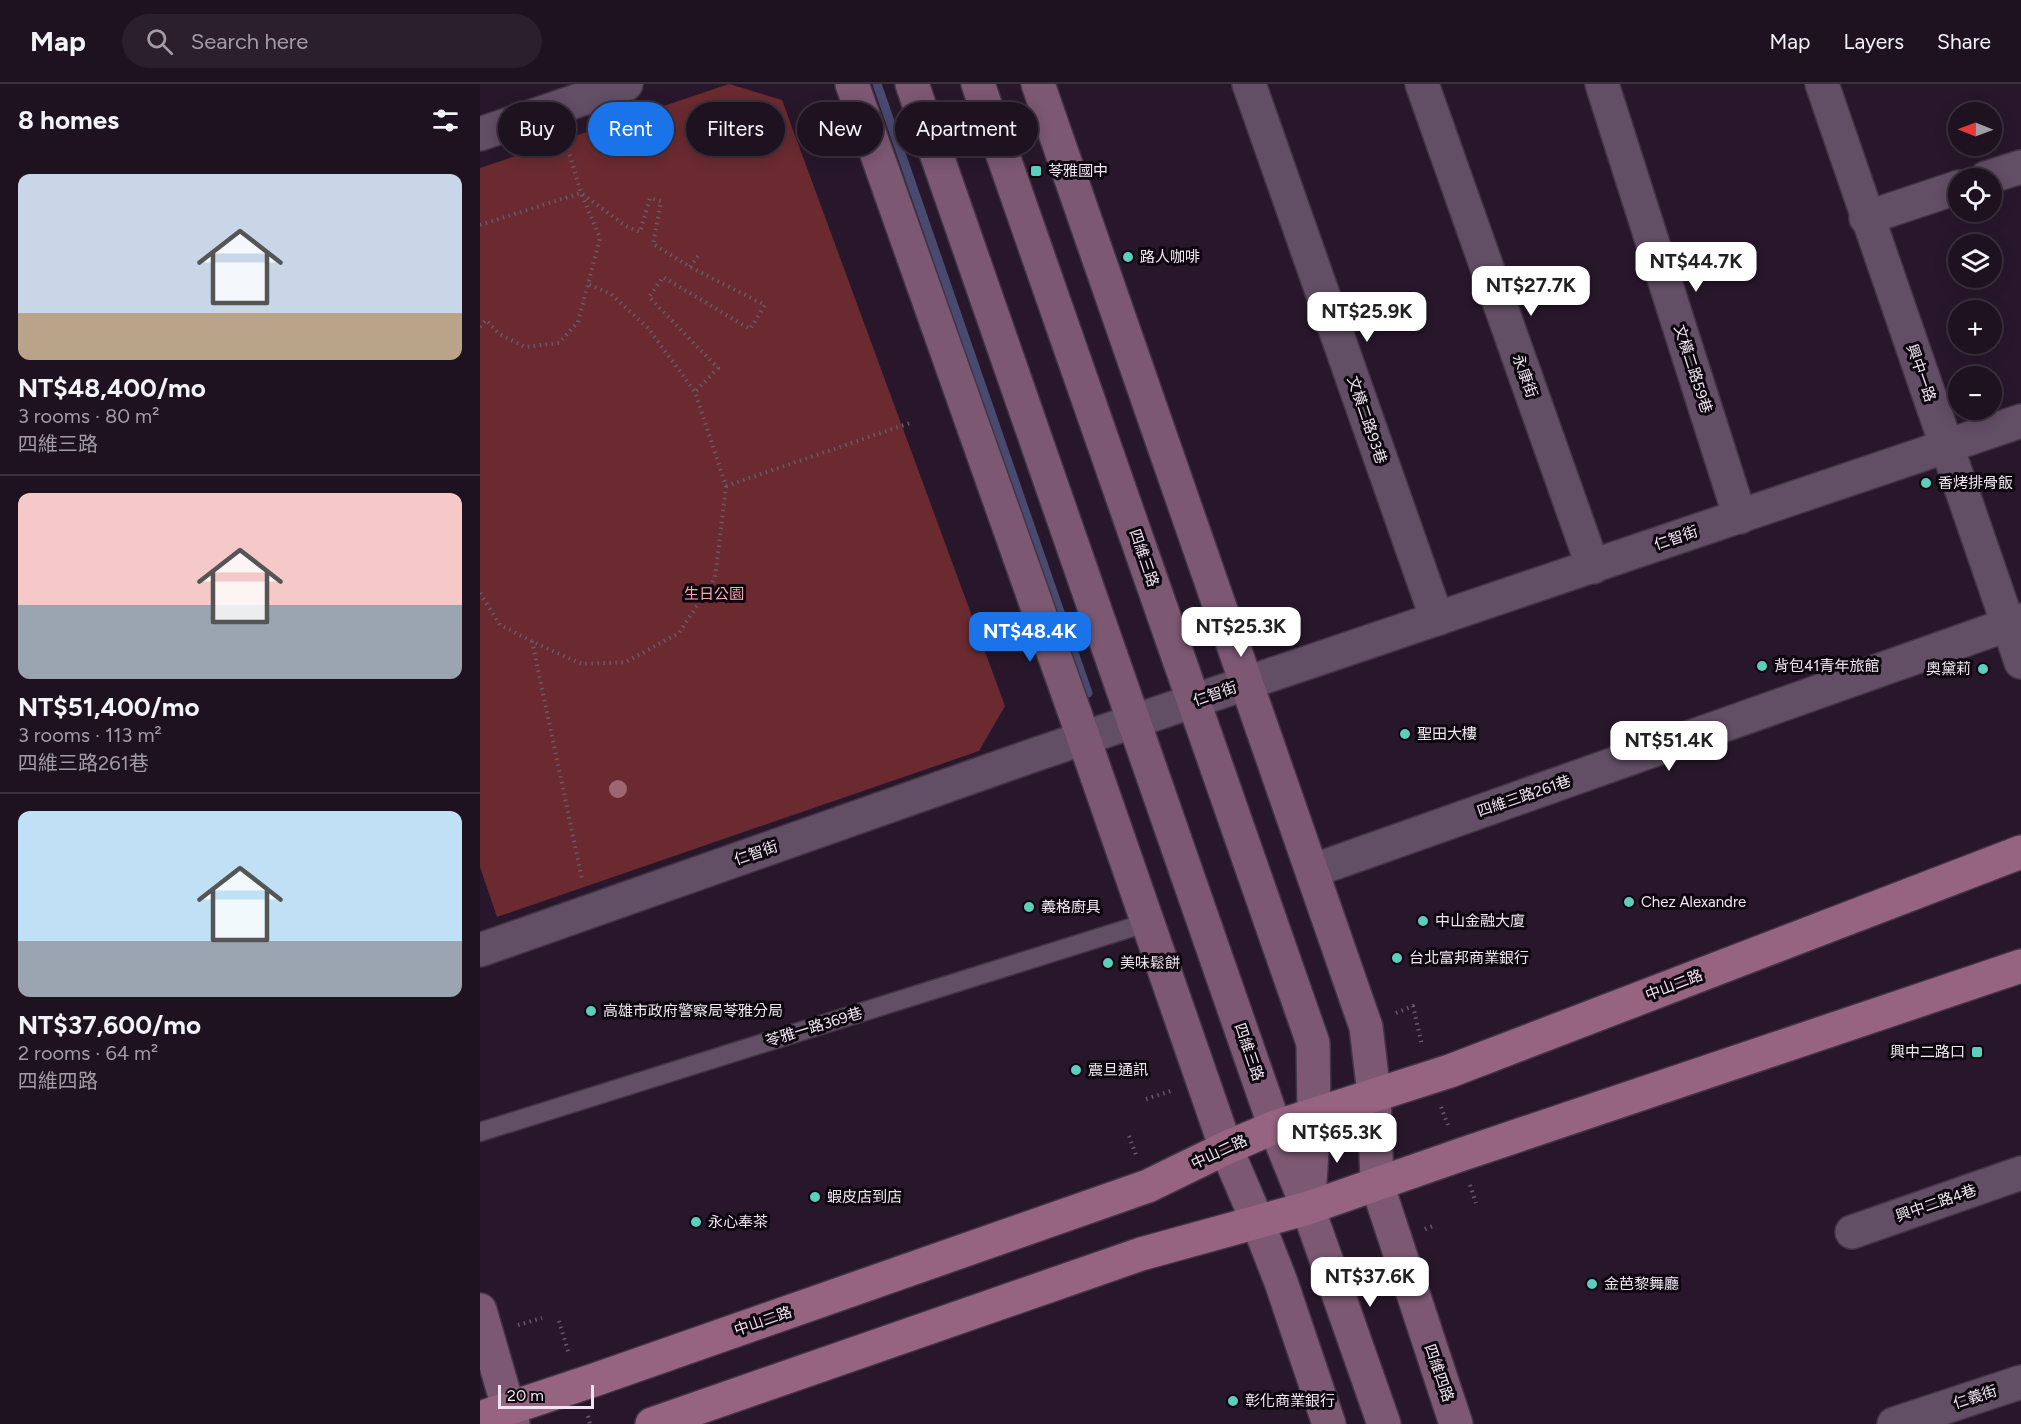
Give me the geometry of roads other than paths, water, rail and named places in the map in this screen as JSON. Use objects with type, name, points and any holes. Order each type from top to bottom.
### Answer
[{"type":"main road","name":"中山二路","points":[[500,1416],[597,1379],[1148,1186],[1275,1127],[1450,1071],[2021,852]]},
{"type":"main road","points":[[651,1424],[1141,1254],[1308,1208],[2021,966]]},
{"type":"street","points":[[480,134],[626,84]]},
{"type":"street","points":[[852,84],[1149,922],[1226,1148],[1281,1282],[1329,1424]]},
{"type":"street","name":"四維三路","points":[[912,84],[1275,1127],[1308,1208]]},
{"type":"street","name":"四維三路","points":[[978,84],[1313,1043],[1314,1116],[1308,1208]]},
{"type":"street","points":[[1038,84],[1366,1027],[1374,1094],[1377,1185]]},
{"type":"street","name":"文橫二路93巷","points":[[1249,84],[1437,619]]},
{"type":"street","name":"永康街","points":[[1422,84],[1593,567]]},
{"type":"street","name":"文橫二路59巷","points":[[1602,84],[1740,517]]},
{"type":"street","name":"興中一路","points":[[1822,84],[1946,446],[2014,623],[2021,662]]},
{"type":"street","points":[[2002,173],[2021,167]]},
{"type":"street","points":[[1866,218],[1948,191]]},
{"type":"street","name":"仁智街","points":[[480,950],[1084,738],[2021,421]]},
{"type":"street","name":"四維三路261巷","points":[[1312,871],[2014,623]]},
{"type":"street","name":"興中二路4巷","points":[[1852,1232],[2021,1173]]},
{"type":"street","name":"四維四路","points":[[1377,1185],[1456,1424]]},
{"type":"street","points":[[1308,1208],[1384,1424]]},
{"type":"street","points":[[480,1310],[500,1416]]},
{"type":"street","name":"仁義街","points":[[1894,1424],[2021,1382]]},
{"type":"lane","name":"苓雅一路369巷","points":[[480,1132],[1149,922]]},
{"type":"waterway","points":[[877,84],[1088,693]]},
{"type":"place","name":"苓雅國中","points":[[1036,171]]},
{"type":"place","name":"路人咖啡","points":[[1128,257]]},
{"type":"place","name":"香烤排骨飯","points":[[1926,483]]},
{"type":"place","name":"背包41青年旅館","points":[[1762,666]]},
{"type":"place","name":"奧黛莉","points":[[1983,669]]},
{"type":"place","name":"聖田大樓","points":[[1405,734]]},
{"type":"place","name":"Chez Alexandre","points":[[1629,902]]},
{"type":"place","name":"義格廚具","points":[[1029,907]]},
{"type":"place","name":"中山金融大廈","points":[[1423,921]]},
{"type":"place","name":"台北富邦商業銀行","points":[[1397,958]]},
{"type":"place","name":"美味鬆餅","points":[[1108,963]]},
{"type":"place","name":"高雄市政府警察局苓雅分局","points":[[591,1011]]},
{"type":"place","name":"興中二路口","points":[[1977,1052]]},
{"type":"place","name":"震旦通訊","points":[[1076,1070]]},
{"type":"place","name":"蝦皮店到店","points":[[815,1197]]},
{"type":"place","name":"永心奉茶","points":[[696,1222]]},
{"type":"place","name":"金芭黎舞廳","points":[[1592,1284]]},
{"type":"place","name":"彰化商業銀行","points":[[1233,1401]]},
{"type":"park label","name":"生日公園","points":[[714,594]]}]
